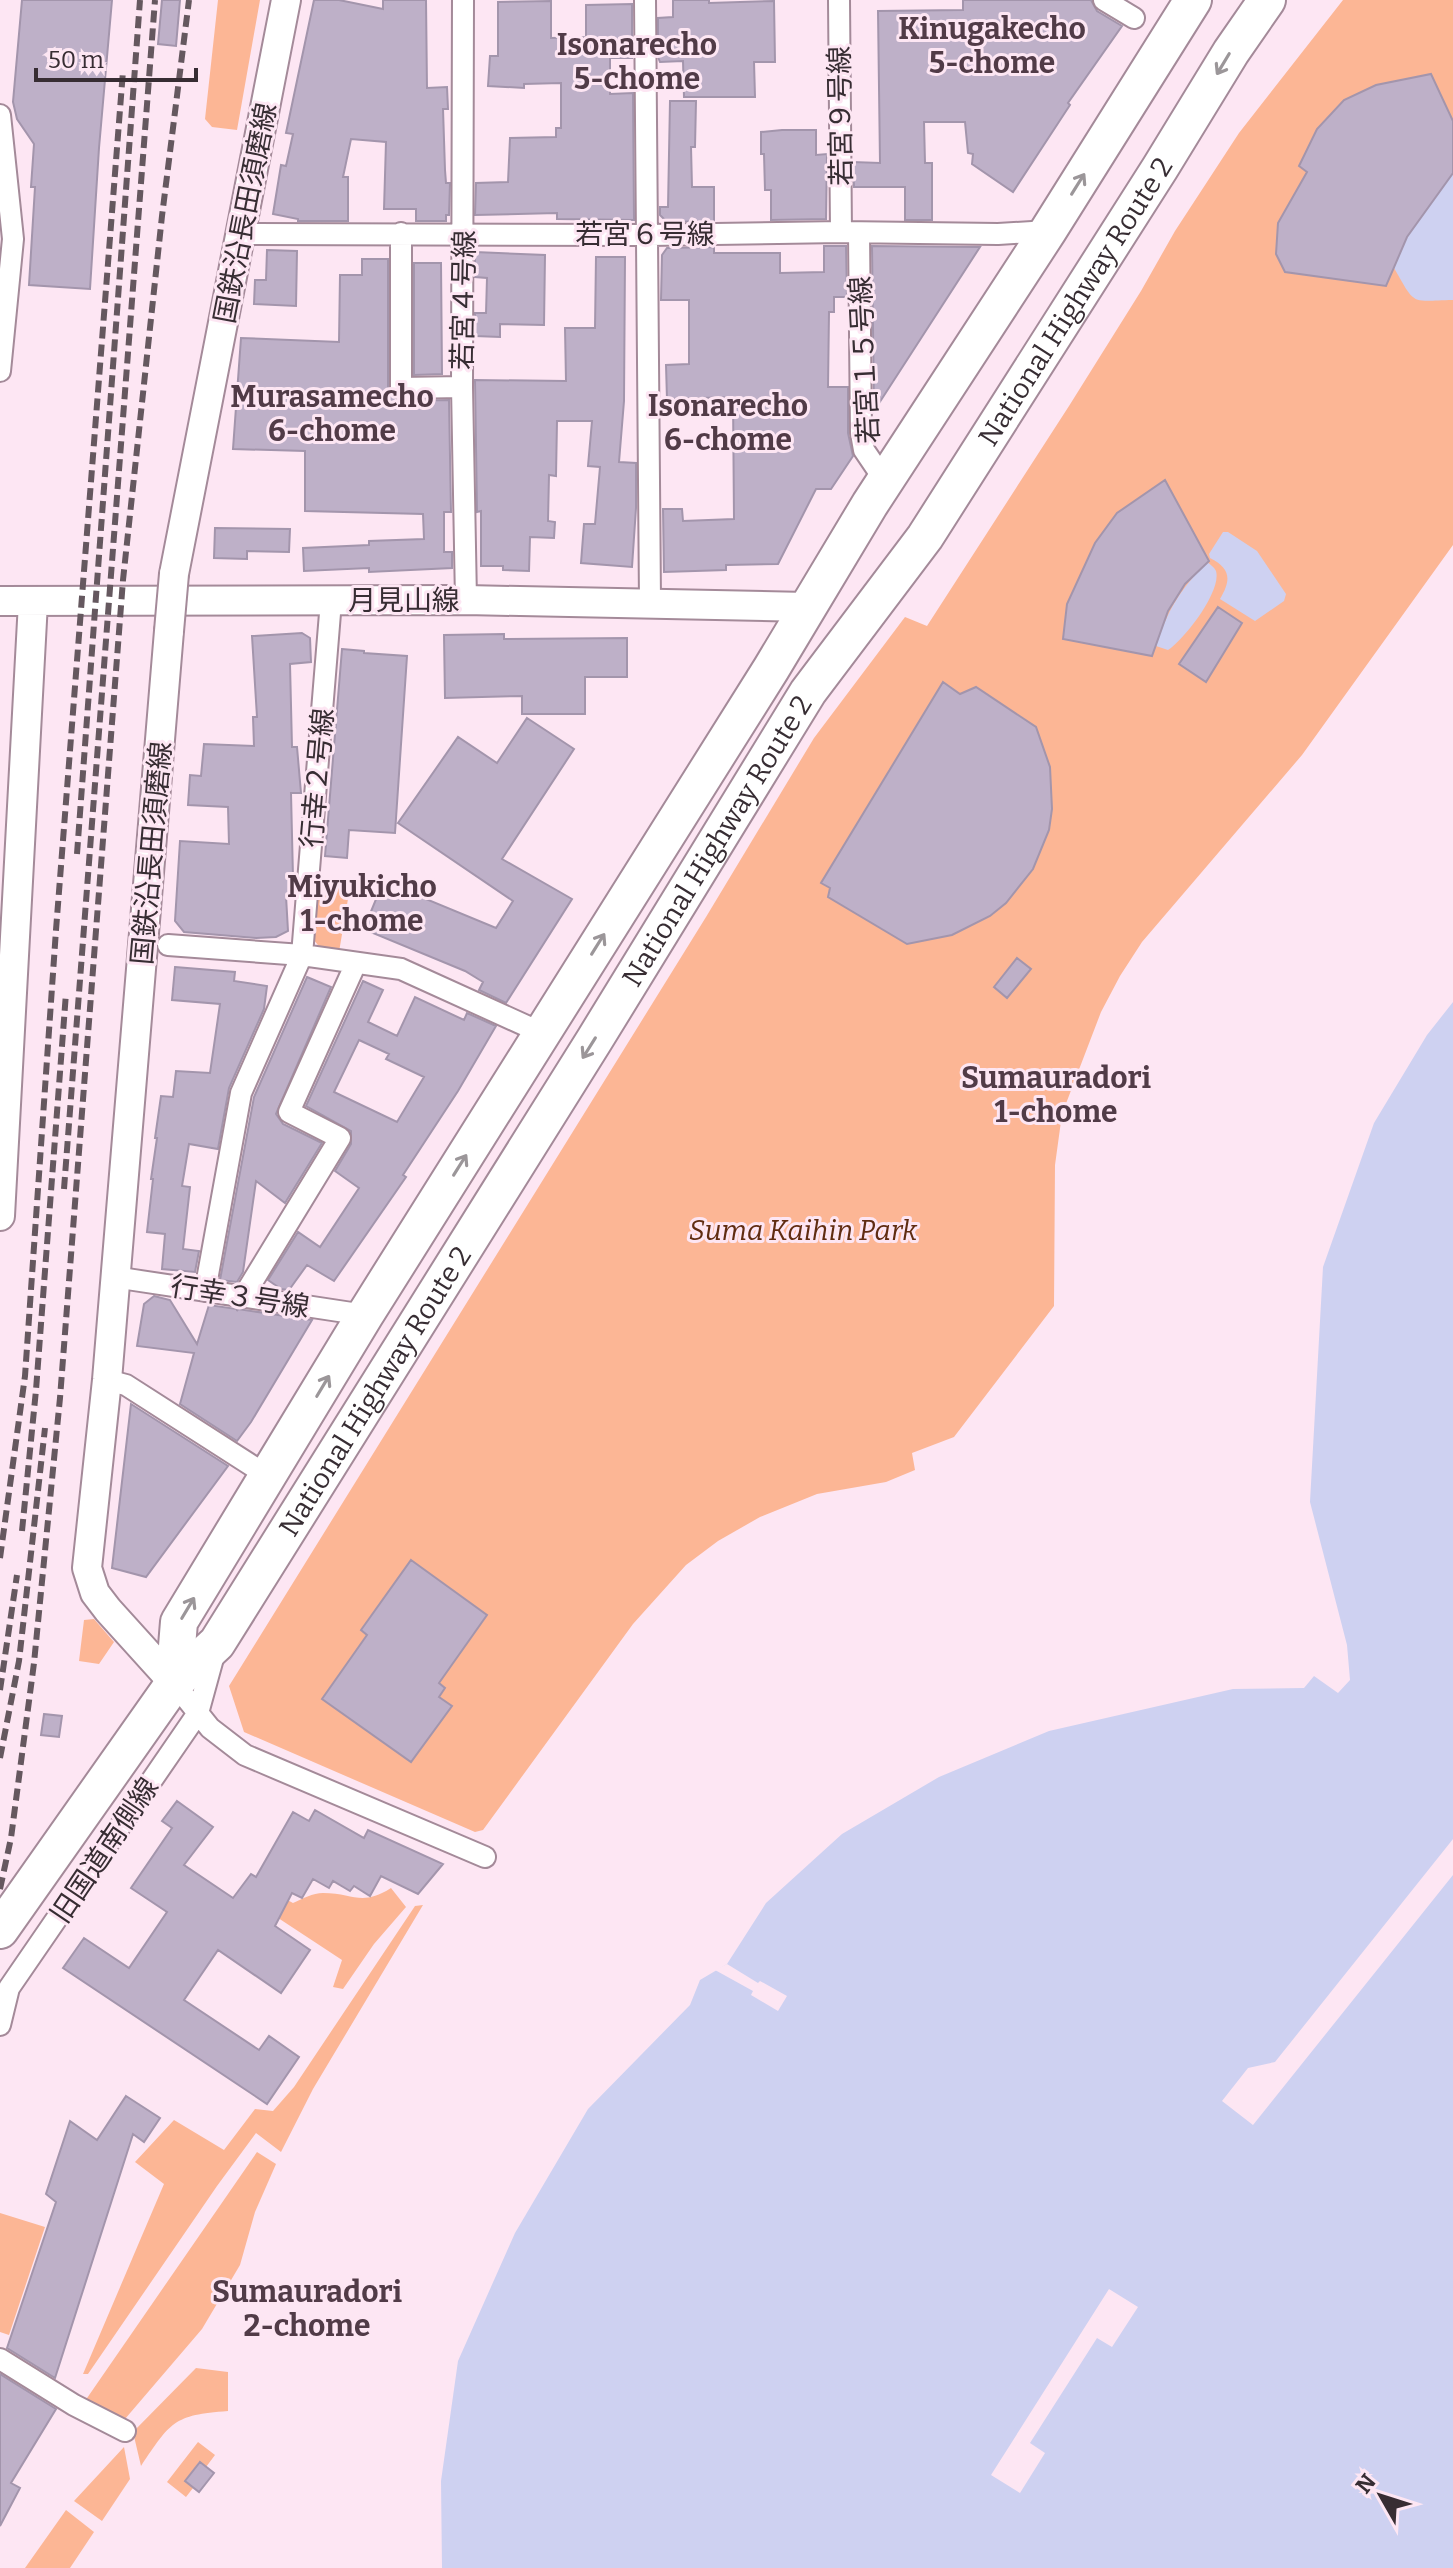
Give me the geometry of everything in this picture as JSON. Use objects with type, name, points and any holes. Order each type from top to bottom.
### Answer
[{"type":"highway","name":"National Highway Route 2","points":[[174,1683],[179,1622],[365,1315],[885,481],[1048,231],[1193,0]]},
{"type":"highway","name":"National Highway Route 2","points":[[0,1930],[174,1683],[217,1643],[808,692],[925,537],[1231,52],[1267,0]]},
{"type":"highway","points":[[823,673],[818,640],[807,607],[834,605],[854,597],[883,565],[911,528],[991,400],[1021,361],[1057,330]]},
{"type":"street","name":"国鉄沿長田須磨線","points":[[174,1683],[95,1593],[87,1568],[107,1380],[174,574],[286,0]]},
{"type":"street","name":"若宮４号線","points":[[463,0],[462,387],[466,600]]},
{"type":"street","points":[[645,0],[650,601]]},
{"type":"street","name":"若宮９号線","points":[[839,0],[850,232]]},
{"type":"street","points":[[1104,0],[1134,18]]},
{"type":"street","points":[[0,115],[6,239],[0,371]]},
{"type":"street","name":"若宮６号線","points":[[242,234],[998,234],[1048,231]]},
{"type":"street","name":"若宮１５号線","points":[[850,232],[861,433],[864,450],[885,481]]},
{"type":"street","points":[[401,233],[401,388],[462,387]]},
{"type":"street","name":"月見山線","points":[[0,601],[650,601],[807,607]]},
{"type":"street","name":"行幸２号線","points":[[205,1291],[241,1093],[302,955],[331,601]]},
{"type":"street","points":[[0,1216],[8,927],[33,602]]},
{"type":"street","points":[[168,945],[302,955],[401,969],[542,1033]]},
{"type":"street","points":[[243,1297],[340,1138],[289,1112],[356,963]]},
{"type":"street","name":"行幸３号線","points":[[114,1277],[365,1315]]},
{"type":"street","points":[[107,1380],[126,1385],[268,1476]]},
{"type":"street","name":"旧国道南側線","points":[[0,2025],[9,1988],[198,1713],[217,1643]]},
{"type":"street","points":[[174,1683],[210,1728],[245,1755],[485,1857]]},
{"type":"street","points":[[0,2359],[74,2405],[125,2431]]},
{"type":"green space","points":[[218,0],[260,0],[237,130],[212,127],[205,119]]},
{"type":"green space","name":"Suma Kaihin Park","points":[[1343,0],[1453,0],[1453,545],[1302,755],[1142,942],[1101,1012],[1062,1114],[1055,1165],[1054,1306],[954,1437],[912,1453],[915,1470],[886,1482],[817,1494],[760,1517],[718,1541],[686,1565],[633,1624],[483,1830],[475,1832],[244,1732],[229,1686],[814,738],[905,617],[927,626],[1239,133]]},
{"type":"green space","points":[[337,881],[350,887],[339,952],[321,949],[310,935],[313,905]]},
{"type":"green space","points":[[94,1619],[114,1642],[99,1664],[79,1661],[84,1620]]},
{"type":"green space","points":[[391,1888],[406,1907],[374,1944],[343,1989],[333,1987],[342,1960],[266,1910],[274,1893],[293,1903],[319,1893],[372,1897]]},
{"type":"green space","points":[[423,1905],[313,2089],[281,2152],[256,2133],[88,2374],[83,2374],[164,2184],[135,2162],[174,2120],[224,2150],[255,2109],[273,2111],[294,2087],[415,1906]]},
{"type":"green space","points":[[257,2152],[276,2164],[255,2212],[240,2265],[202,2329],[125,2419],[85,2401]]},
{"type":"green space","points":[[0,2213],[45,2227],[9,2335],[0,2332]]},
{"type":"green space","points":[[196,2368],[228,2372],[228,2411],[195,2415],[175,2424],[167,2430],[141,2466],[133,2432]]},
{"type":"green space","points":[[198,2442],[215,2455],[206,2467],[199,2462],[185,2481],[193,2488],[186,2497],[167,2482]]},
{"type":"green space","points":[[124,2447],[130,2479],[102,2521],[74,2501]]},
{"type":"green space","points":[[66,2510],[94,2532],[70,2568],[25,2568]]},
{"type":"water","points":[[1453,173],[1453,300],[1415,299],[1394,268],[1407,237]]},
{"type":"water","points":[[1223,532],[1228,532],[1257,551],[1286,594],[1284,601],[1255,621],[1220,599],[1227,575],[1209,554]]},
{"type":"water","points":[[1207,562],[1216,571],[1208,602],[1175,645],[1168,650],[1156,646],[1176,601]]},
{"type":"water","points":[[1453,1002],[1453,2568],[442,2568],[441,2481],[458,2361],[515,2233],[588,2109],[690,2005],[700,1980],[727,1964],[766,1903],[842,1834],[939,1777],[1049,1731],[1233,1689],[1304,1688],[1314,1676],[1338,1693],[1350,1680],[1347,1645],[1310,1502],[1323,1267],[1374,1123],[1427,1035]]},
{"type":"pier","points":[[1453,1839],[1453,1875],[1253,2125],[1222,2101],[1248,2068],[1275,2062]]},
{"type":"pier","points":[[727,1964],[787,1996],[778,2011],[751,1995],[753,1991],[715,1970]]},
{"type":"pier","points":[[1109,2289],[1138,2307],[1112,2347],[1097,2338],[1030,2443],[1045,2453],[1020,2493],[991,2475]]},
{"type":"building","points":[[22,0],[112,0],[90,289],[29,285],[35,187],[31,187],[34,144],[17,119],[13,102]]},
{"type":"building","points":[[162,0],[180,0],[176,46],[158,44]]},
{"type":"building","points":[[314,0],[339,0],[383,9],[383,0],[426,0],[427,88],[447,87],[448,109],[443,109],[446,183],[450,183],[446,221],[416,221],[416,209],[384,209],[386,142],[351,139],[343,177],[348,177],[348,221],[298,221],[273,214],[281,165],[286,166],[293,134],[286,133]]},
{"type":"building","points":[[673,0],[709,0],[709,3],[774,1],[775,62],[754,62],[755,97],[684,97],[683,61],[660,62],[658,57],[658,18],[673,17]]},
{"type":"building","points":[[963,0],[1091,0],[1097,11],[1122,26],[1068,103],[1070,105],[1013,192],[972,164],[973,154],[968,153],[965,122],[924,122],[925,163],[932,163],[932,220],[905,220],[905,187],[854,187],[853,162],[880,163],[878,11],[963,10]]},
{"type":"building","points":[[551,1],[551,38],[586,37],[586,5],[632,4],[632,58],[610,58],[610,94],[633,93],[634,220],[557,219],[557,213],[475,215],[476,183],[508,182],[510,138],[556,137],[556,128],[561,128],[561,83],[524,84],[524,88],[488,86],[490,56],[498,56],[498,2]]},
{"type":"building","points":[[1431,74],[1453,121],[1453,173],[1407,237],[1386,286],[1285,272],[1276,254],[1278,223],[1307,172],[1299,166],[1317,129],[1344,100],[1376,85]]},
{"type":"building","points":[[670,101],[696,101],[695,147],[691,147],[692,187],[714,187],[714,221],[667,222],[660,215],[660,207],[668,207]]},
{"type":"building","points":[[816,130],[816,155],[827,154],[826,219],[771,220],[771,190],[765,190],[761,132]]},
{"type":"building","points":[[824,246],[846,246],[847,297],[834,297],[834,312],[829,312],[828,387],[848,387],[848,433],[853,456],[831,489],[816,489],[778,564],[726,565],[726,570],[664,572],[663,509],[682,509],[683,521],[734,519],[733,397],[667,399],[666,365],[689,364],[689,300],[661,300],[662,255],[667,248],[714,247],[714,253],[780,253],[780,273],[824,272]]},
{"type":"building","points":[[872,246],[980,247],[874,411]]},
{"type":"building","points":[[267,250],[297,251],[296,306],[254,304],[255,280],[266,280]]},
{"type":"building","points":[[475,252],[545,255],[544,325],[500,324],[500,337],[475,336],[475,313],[486,313],[487,278],[475,277]]},
{"type":"building","points":[[596,257],[625,257],[624,401],[619,462],[636,463],[632,567],[581,563],[584,524],[595,524],[600,467],[588,466],[592,421],[557,421],[556,476],[549,475],[548,521],[555,522],[554,538],[530,537],[529,571],[481,566],[475,380],[566,381],[565,328],[595,328]]},
{"type":"building","points":[[362,259],[388,259],[390,395],[401,401],[449,400],[451,512],[444,512],[444,552],[452,552],[452,568],[304,571],[303,548],[424,539],[423,514],[305,511],[305,451],[233,449],[241,338],[339,342],[340,275],[362,275]]},
{"type":"building","points":[[414,263],[441,263],[442,374],[414,375]]},
{"type":"building","points":[[1165,480],[1209,561],[1185,584],[1168,611],[1152,656],[1063,639],[1067,604],[1095,543],[1117,513]]},
{"type":"building","points":[[215,528],[290,529],[289,552],[247,551],[247,559],[214,558]]},
{"type":"building","points":[[1218,607],[1242,623],[1206,682],[1179,664]]},
{"type":"building","points":[[302,633],[310,638],[311,662],[290,664],[292,747],[297,747],[301,793],[291,793],[293,877],[292,896],[286,896],[288,931],[276,937],[256,938],[184,932],[175,921],[180,841],[229,844],[228,807],[188,805],[190,775],[201,776],[204,744],[254,746],[253,717],[257,717],[252,636]]},
{"type":"building","points":[[504,634],[504,639],[627,638],[627,677],[585,677],[585,714],[522,714],[522,696],[445,698],[444,635]]},
{"type":"building","points":[[342,649],[407,656],[395,833],[349,830],[347,858],[325,856]]},
{"type":"building","points":[[943,682],[960,694],[976,687],[1036,727],[1050,767],[1052,809],[1049,830],[1033,869],[1006,903],[990,916],[952,935],[907,944],[828,897],[830,888],[821,883]]},
{"type":"building","points":[[527,718],[574,749],[502,859],[572,899],[506,1003],[479,990],[483,982],[465,971],[368,931],[369,928],[365,926],[381,887],[400,895],[402,889],[496,928],[513,901],[398,823],[458,737],[497,763]]},
{"type":"building","points":[[1017,958],[1031,969],[1007,998],[994,987]]},
{"type":"building","points":[[175,967],[235,972],[234,981],[267,986],[264,1009],[229,1088],[218,1149],[189,1144],[182,1186],[190,1187],[183,1249],[199,1251],[195,1272],[162,1269],[165,1234],[147,1232],[161,1096],[173,1097],[176,1071],[210,1073],[220,1004],[172,1000]]},
{"type":"building","points":[[307,977],[331,987],[276,1114],[283,1124],[322,1143],[285,1203],[256,1181],[243,1272],[237,1282],[220,1280],[254,1097]]},
{"type":"building","points":[[363,981],[383,990],[368,1022],[397,1036],[415,997],[464,1020],[467,1013],[496,1026],[403,1175],[406,1177],[334,1281],[307,1265],[289,1290],[281,1289],[268,1280],[298,1232],[320,1247],[359,1188],[335,1171],[351,1144],[351,1131],[306,1106]],"holes":[[[359,1040],[389,1054],[386,1059],[424,1077],[397,1122],[334,1092]]]},
{"type":"building","points":[[154,1296],[170,1300],[197,1344],[209,1305],[312,1320],[237,1441],[180,1404],[194,1353],[137,1346],[144,1304]]},
{"type":"building","points":[[131,1404],[228,1466],[146,1577],[112,1568]]},
{"type":"building","points":[[411,1560],[487,1615],[439,1683],[445,1688],[439,1697],[452,1706],[411,1762],[322,1699],[367,1635],[361,1630]]},
{"type":"building","points":[[44,1714],[62,1716],[59,1737],[41,1735]]},
{"type":"building","points":[[177,1801],[213,1827],[184,1865],[233,1898],[251,1874],[256,1877],[293,1812],[309,1821],[315,1810],[364,1838],[368,1830],[443,1864],[418,1894],[381,1876],[370,1896],[354,1886],[350,1891],[333,1881],[329,1888],[313,1879],[302,1898],[292,1893],[275,1926],[310,1950],[281,1993],[218,1950],[184,2000],[259,2050],[269,2036],[299,2057],[267,2104],[63,1968],[84,1938],[129,1968],[167,1912],[131,1888],[172,1828],[162,1821]]},
{"type":"building","points":[[126,2096],[160,2118],[144,2142],[133,2134],[55,2378],[7,2348],[56,2202],[46,2194],[70,2121],[97,2140]]},
{"type":"building","points":[[0,2374],[56,2409],[11,2483],[20,2488],[0,2526]]},
{"type":"building","points":[[200,2462],[214,2473],[199,2492],[185,2481]]},
{"type":"railway","points":[[77,854],[140,0]]},
{"type":"railway","points":[[64,1189],[155,0]]},
{"type":"railway","points":[[0,1889],[11,1838],[34,1663],[60,1398],[123,580],[162,216],[189,0]]},
{"type":"railway","points":[[0,1558],[25,1376],[56,930],[123,71]]},
{"type":"railway","points":[[22,1531],[36,1390],[66,993]]},
{"type":"railway","points":[[0,1758],[19,1661],[45,1428]]},
{"type":"railway","points":[[0,1690],[17,1575]]},
{"type":"district","name":"Kinugakecho 5-chome","points":[[992,46]]},
{"type":"district","name":"Isonarecho 5-chome","points":[[637,62]]},
{"type":"district","name":"Murasamecho 6-chome","points":[[332,414]]},
{"type":"district","name":"Isonarecho 6-chome","points":[[728,423]]},
{"type":"district","name":"Miyukicho 1-chome","points":[[362,904]]},
{"type":"district","name":"Sumauradori 1-chome","points":[[1056,1095]]},
{"type":"district","name":"Sumauradori 2-chome","points":[[307,2309]]}]
